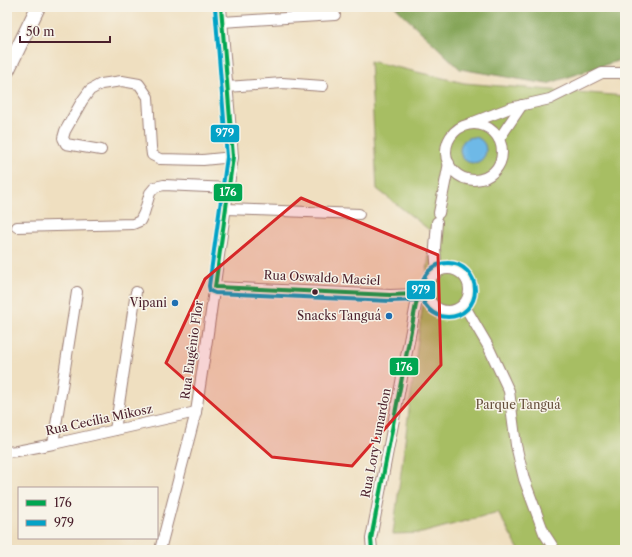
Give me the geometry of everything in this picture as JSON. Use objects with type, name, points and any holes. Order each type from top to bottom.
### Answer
[{"type":"main road","points":[[7,71],[38,7]]},
{"type":"street","name":"Rua Eugênio Flor","points":[[160,550],[196,412],[229,188],[232,157],[221,7]]},
{"type":"street","points":[[222,22],[335,15]]},
{"type":"street","points":[[469,124],[479,124],[487,127],[494,132],[502,147],[502,157],[498,166],[491,174],[483,178],[473,180],[463,177],[455,172],[449,163],[446,154],[452,135],[460,128],[469,124],[510,108],[550,100],[602,74],[620,72],[625,74]]},
{"type":"street","points":[[101,150],[66,144],[63,138],[65,131],[90,90],[101,84],[122,81],[139,84],[148,97],[152,155],[160,159],[204,160],[232,157]]},
{"type":"street","points":[[227,87],[282,83],[323,86]]},
{"type":"street","points":[[499,139],[522,105]]},
{"type":"street","points":[[437,273],[435,248],[438,218],[449,163]]},
{"type":"street","points":[[17,227],[132,224],[140,221],[150,193],[155,187],[164,185],[229,188]]},
{"type":"street","points":[[226,209],[359,214]]},
{"type":"street","points":[[443,270],[455,270],[465,277],[468,283],[469,294],[464,305],[451,311],[441,310],[435,307],[428,296],[423,292],[432,277],[437,273],[443,270]]},
{"type":"street","name":"Rua Oswaldo Maciel","points":[[215,287],[390,295],[423,292]]},
{"type":"street","points":[[53,444],[77,292]]},
{"type":"street","points":[[115,430],[136,292]]},
{"type":"street","name":"Rua Lory Lunardon","points":[[372,550],[370,539],[423,292]]},
{"type":"street","points":[[464,305],[488,346],[509,391],[516,445],[524,479],[544,533],[555,550]]},
{"type":"street","name":"Rua Cecília Mikosz","points":[[7,452],[53,444],[196,412]]},
{"type":"highlighted area","points":[[301,198],[438,255],[441,365],[352,466],[272,457],[166,363],[205,279]]},
{"type":"green space","points":[[395,7],[625,7],[625,61],[620,60],[547,84],[460,69]]},
{"type":"green space","name":"Parque Tanguá","points":[[370,61],[464,83],[625,96],[625,550],[519,550],[498,512],[422,533],[393,534],[432,232],[377,189]]},
{"type":"water","points":[[473,137],[482,141],[486,150],[482,159],[473,163],[464,159],[460,150],[464,141]]},
{"type":"transit line","name":"979","points":[[215,7],[227,157],[209,286],[210,291],[215,293],[390,301],[419,300],[429,295]]},
{"type":"transit line","name":"176","points":[[221,7],[233,157],[215,287],[390,295],[418,294],[371,539],[372,550]]},
{"type":"transit line","name":"979","points":[[448,263],[458,265],[467,271],[473,280],[475,290],[473,300],[467,309],[458,315],[448,317],[438,315],[429,309],[423,300],[421,290],[423,280],[429,271],[438,265],[448,263]]},
{"type":"place","name":"Vipani","points":[[175,303]]},
{"type":"place","name":"Snacks Tanguá","points":[[389,316]]}]
